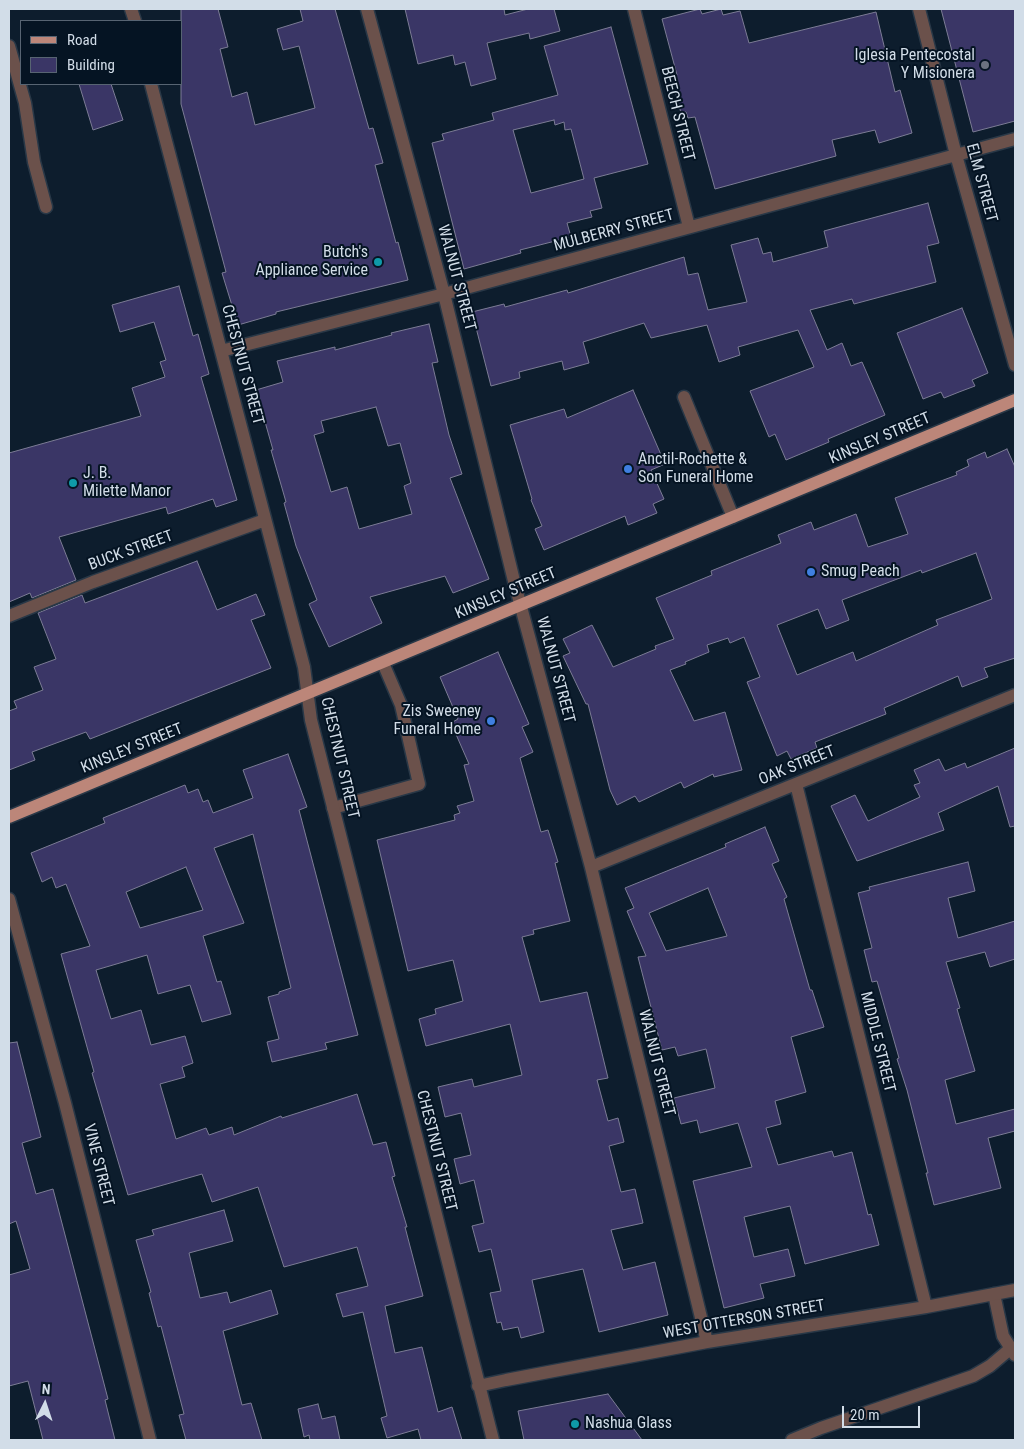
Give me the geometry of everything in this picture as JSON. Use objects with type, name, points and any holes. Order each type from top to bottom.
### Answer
[{"type":"main road","name":"KINSLEY STREET","points":[[9,817],[308,695],[1015,400]]},
{"type":"street","name":"WALNUT STREET","points":[[367,9],[444,294],[521,606],[591,867],[708,1342]]},
{"type":"street","name":"BEECH STREET","points":[[634,9],[689,227]]},
{"type":"street","name":"ELM STREET","points":[[918,9],[956,155],[1015,365]]},
{"type":"street","points":[[9,46],[25,103],[34,162],[46,206]]},
{"type":"street","name":"CHESTNUT STREET","points":[[151,85],[304,667],[311,720],[493,1440]]},
{"type":"street","name":"MULBERRY STREET","points":[[221,351],[444,294],[1015,139]]},
{"type":"street","points":[[684,397],[733,517]]},
{"type":"street","name":"BUCK STREET","points":[[9,616],[92,582],[266,520]]},
{"type":"street","points":[[333,808],[419,784],[401,706],[383,663]]},
{"type":"street","name":"OAK STREET","points":[[591,867],[1015,695]]},
{"type":"street","name":"MIDDLE STREET","points":[[796,784],[926,1307]]},
{"type":"street","name":"VINE STREET","points":[[9,899],[65,1103],[150,1440]]},
{"type":"street","name":"WEST OTTERSON STREET","points":[[478,1386],[708,1342],[926,1307],[1015,1290]]},
{"type":"street","points":[[792,1440],[821,1428],[964,1380],[1013,1352],[1004,1336],[994,1294]]},
{"type":"building","points":[[181,9],[218,9],[228,47],[220,49],[232,97],[247,92],[255,125],[315,108],[299,46],[283,50],[277,29],[303,21],[300,9],[335,9],[369,129],[373,128],[383,163],[375,165],[408,280],[276,312],[276,314],[238,325],[222,273],[226,272],[181,104]]},
{"type":"building","points":[[405,9],[504,9],[505,15],[528,9],[554,9],[560,31],[530,39],[529,33],[487,43],[496,79],[471,86],[465,62],[455,65],[453,55],[418,64]]},
{"type":"building","points":[[700,9],[702,14],[721,9],[723,15],[740,11],[749,43],[876,12],[895,92],[900,90],[912,133],[879,143],[875,130],[832,140],[836,156],[715,189],[695,117],[688,118],[686,112],[681,113],[671,77],[677,75],[662,19]]},
{"type":"building","name":"Iglesia Pentecostal Y Misionera","points":[[941,9],[1015,9],[1015,121],[973,132]]},
{"type":"building","points":[[611,27],[648,164],[594,178],[602,208],[590,211],[592,217],[567,223],[571,237],[520,250],[521,253],[464,269],[432,143],[444,140],[442,134],[494,120],[492,113],[558,95],[544,46]],"holes":[[[554,120],[555,125],[564,122],[565,130],[571,129],[584,179],[531,193],[513,130]]]},
{"type":"building","points":[[79,85],[111,85],[123,120],[93,130]]},
{"type":"building","points":[[928,203],[939,243],[927,246],[936,282],[854,304],[852,299],[810,310],[827,350],[842,343],[851,366],[862,362],[885,415],[828,439],[829,442],[786,460],[775,434],[769,437],[750,391],[814,367],[798,330],[738,347],[740,355],[719,362],[707,325],[651,338],[644,323],[583,342],[589,363],[564,370],[562,361],[519,372],[520,378],[491,386],[472,312],[504,304],[505,307],[567,290],[568,293],[684,257],[688,275],[698,273],[708,310],[747,302],[731,245],[758,238],[763,254],[771,252],[773,262],[828,247],[824,231]]},
{"type":"building","points":[[179,286],[193,336],[198,334],[209,374],[201,377],[237,500],[216,507],[213,499],[168,514],[166,507],[59,537],[76,580],[32,598],[30,593],[9,602],[9,453],[141,416],[132,388],[165,377],[160,362],[166,360],[154,322],[120,332],[112,305]]},
{"type":"building","points":[[962,308],[988,373],[972,380],[975,386],[944,398],[941,392],[923,399],[897,333]]},
{"type":"building","points":[[429,324],[438,362],[432,363],[449,435],[462,474],[450,478],[489,579],[453,593],[445,576],[370,597],[382,623],[329,647],[309,604],[317,600],[296,546],[271,450],[273,450],[256,390],[283,382],[277,361],[335,347],[335,350],[392,335],[391,333]],"holes":[[[376,407],[388,446],[400,443],[411,483],[404,486],[412,514],[359,529],[347,487],[331,492],[314,435],[324,432],[321,421]]]},
{"type":"building","name":"Anctil-Rochette & Son Funeral Home","points":[[633,390],[665,464],[651,470],[664,499],[653,504],[657,513],[628,525],[625,516],[544,550],[535,529],[542,526],[531,500],[510,425],[564,409],[567,418]]},
{"type":"building","points":[[1007,449],[1015,467],[1015,658],[984,668],[988,677],[962,687],[958,676],[884,708],[886,714],[815,742],[817,748],[791,759],[787,751],[777,756],[747,682],[760,677],[744,637],[730,643],[728,638],[707,645],[709,652],[670,670],[694,721],[725,712],[742,770],[714,777],[713,774],[684,788],[681,782],[639,802],[635,796],[617,805],[610,790],[588,704],[586,704],[563,656],[570,653],[563,639],[592,625],[613,667],[656,649],[655,646],[674,639],[656,598],[712,575],[711,571],[781,543],[778,535],[811,522],[814,530],[856,514],[868,547],[908,534],[895,498],[957,475],[956,472],[969,466],[967,460],[985,452],[987,458]],"holes":[[[976,553],[992,599],[936,620],[938,625],[856,661],[853,652],[797,675],[777,625],[818,609],[826,629],[849,620],[842,600],[921,570],[922,573]]]},
{"type":"building","points":[[197,561],[217,610],[256,594],[265,615],[251,620],[271,668],[90,739],[86,732],[32,752],[35,760],[9,770],[9,711],[17,708],[14,701],[43,690],[34,667],[56,659],[38,613],[82,595],[85,603]]},
{"type":"building","points":[[498,652],[529,724],[522,727],[533,752],[520,758],[541,832],[548,830],[558,862],[555,863],[570,921],[533,930],[534,934],[522,937],[540,1002],[587,992],[608,1078],[597,1080],[608,1121],[618,1118],[624,1142],[609,1146],[621,1192],[635,1189],[643,1223],[611,1230],[623,1270],[655,1262],[668,1315],[599,1332],[583,1269],[532,1280],[544,1332],[521,1338],[518,1327],[503,1330],[501,1322],[497,1323],[490,1293],[501,1291],[491,1249],[479,1252],[472,1226],[484,1223],[474,1180],[460,1184],[454,1159],[471,1155],[461,1113],[445,1117],[438,1087],[472,1079],[474,1087],[522,1075],[510,1024],[426,1046],[419,1019],[436,1014],[435,1009],[463,1001],[453,960],[408,971],[377,840],[455,820],[454,815],[460,813],[457,806],[474,801],[464,765],[469,764],[451,723],[458,719],[440,677]]},
{"type":"building","points":[[1015,748],[1015,826],[1010,827],[998,786],[938,813],[944,830],[857,861],[831,806],[855,795],[868,821],[920,797],[914,785],[920,783],[914,770],[939,759],[945,771],[965,763],[967,768]]},
{"type":"building","points":[[288,754],[307,807],[299,810],[358,1035],[325,1043],[327,1049],[272,1062],[267,1042],[279,1039],[268,997],[291,988],[253,834],[214,848],[244,923],[203,936],[217,982],[221,981],[231,1014],[202,1022],[190,985],[158,994],[147,955],[96,970],[111,1019],[141,1010],[151,1045],[185,1036],[193,1063],[182,1067],[185,1077],[160,1084],[176,1139],[206,1128],[209,1135],[232,1127],[234,1135],[281,1116],[282,1118],[357,1094],[373,1145],[386,1142],[395,1176],[392,1177],[407,1227],[405,1227],[423,1296],[385,1306],[395,1353],[422,1347],[438,1412],[452,1407],[462,1440],[421,1440],[418,1429],[387,1438],[381,1418],[387,1416],[363,1312],[343,1317],[336,1294],[368,1286],[357,1247],[284,1267],[258,1187],[212,1202],[202,1174],[128,1195],[92,1073],[94,1072],[61,954],[90,946],[66,884],[56,888],[52,877],[42,882],[31,853],[105,823],[103,818],[185,785],[188,793],[198,789],[203,802],[208,800],[213,813],[253,798],[243,770]],"holes":[[[186,867],[203,910],[140,928],[126,892]]]},
{"type":"building","points":[[765,827],[779,861],[772,864],[787,897],[784,899],[810,990],[812,990],[824,1027],[791,1037],[806,1092],[775,1101],[781,1124],[766,1128],[778,1165],[832,1151],[834,1157],[852,1152],[868,1215],[871,1214],[879,1245],[805,1264],[790,1206],[744,1217],[754,1257],[788,1249],[795,1276],[760,1284],[764,1298],[724,1308],[693,1181],[752,1167],[738,1123],[700,1133],[697,1120],[681,1124],[674,1098],[715,1088],[706,1049],[678,1056],[675,1047],[662,1050],[638,957],[646,956],[627,911],[634,908],[625,888],[726,847],[725,844]],"holes":[[[708,888],[727,936],[666,951],[649,913]]]},
{"type":"building","points":[[968,862],[975,891],[948,898],[958,938],[1015,921],[1015,959],[990,967],[985,952],[946,962],[960,1008],[957,1009],[975,1071],[945,1080],[956,1124],[1015,1109],[1015,1131],[988,1138],[1001,1188],[934,1205],[907,1090],[897,1059],[899,1058],[877,981],[872,982],[864,950],[872,948],[858,893],[870,890],[869,887]]},
{"type":"building","points":[[17,1042],[41,1137],[22,1143],[36,1194],[53,1189],[108,1399],[105,1400],[115,1440],[43,1440],[28,1381],[9,1386],[9,1275],[30,1269],[16,1221],[9,1224],[9,1043]]},
{"type":"building","points":[[224,1210],[233,1241],[189,1253],[200,1298],[227,1292],[230,1303],[271,1290],[278,1314],[223,1331],[242,1405],[251,1403],[262,1440],[186,1440],[179,1415],[184,1414],[161,1326],[158,1327],[149,1293],[151,1292],[136,1240],[154,1235],[152,1230]]},
{"type":"building","name":"Nashua Glass","points":[[608,1394],[642,1440],[524,1440],[518,1411]]},
{"type":"building","points":[[318,1404],[322,1419],[335,1416],[340,1440],[310,1440],[309,1435],[304,1437],[298,1409]]},
{"type":"place","name":"Iglesia Pentecostal Y Misionera","points":[[985,65]]},
{"type":"place","name":"Butch's Appliance Service","points":[[378,262]]},
{"type":"place","name":"Anctil-Rochette & Son Funeral Home","points":[[628,469]]},
{"type":"place","name":"J. B. Milette Manor","points":[[73,483]]},
{"type":"place","name":"Smug Peach","points":[[811,572]]},
{"type":"place","name":"Zis Sweeney Funeral Home","points":[[491,721]]},
{"type":"place","name":"Nashua Glass","points":[[575,1424]]}]
